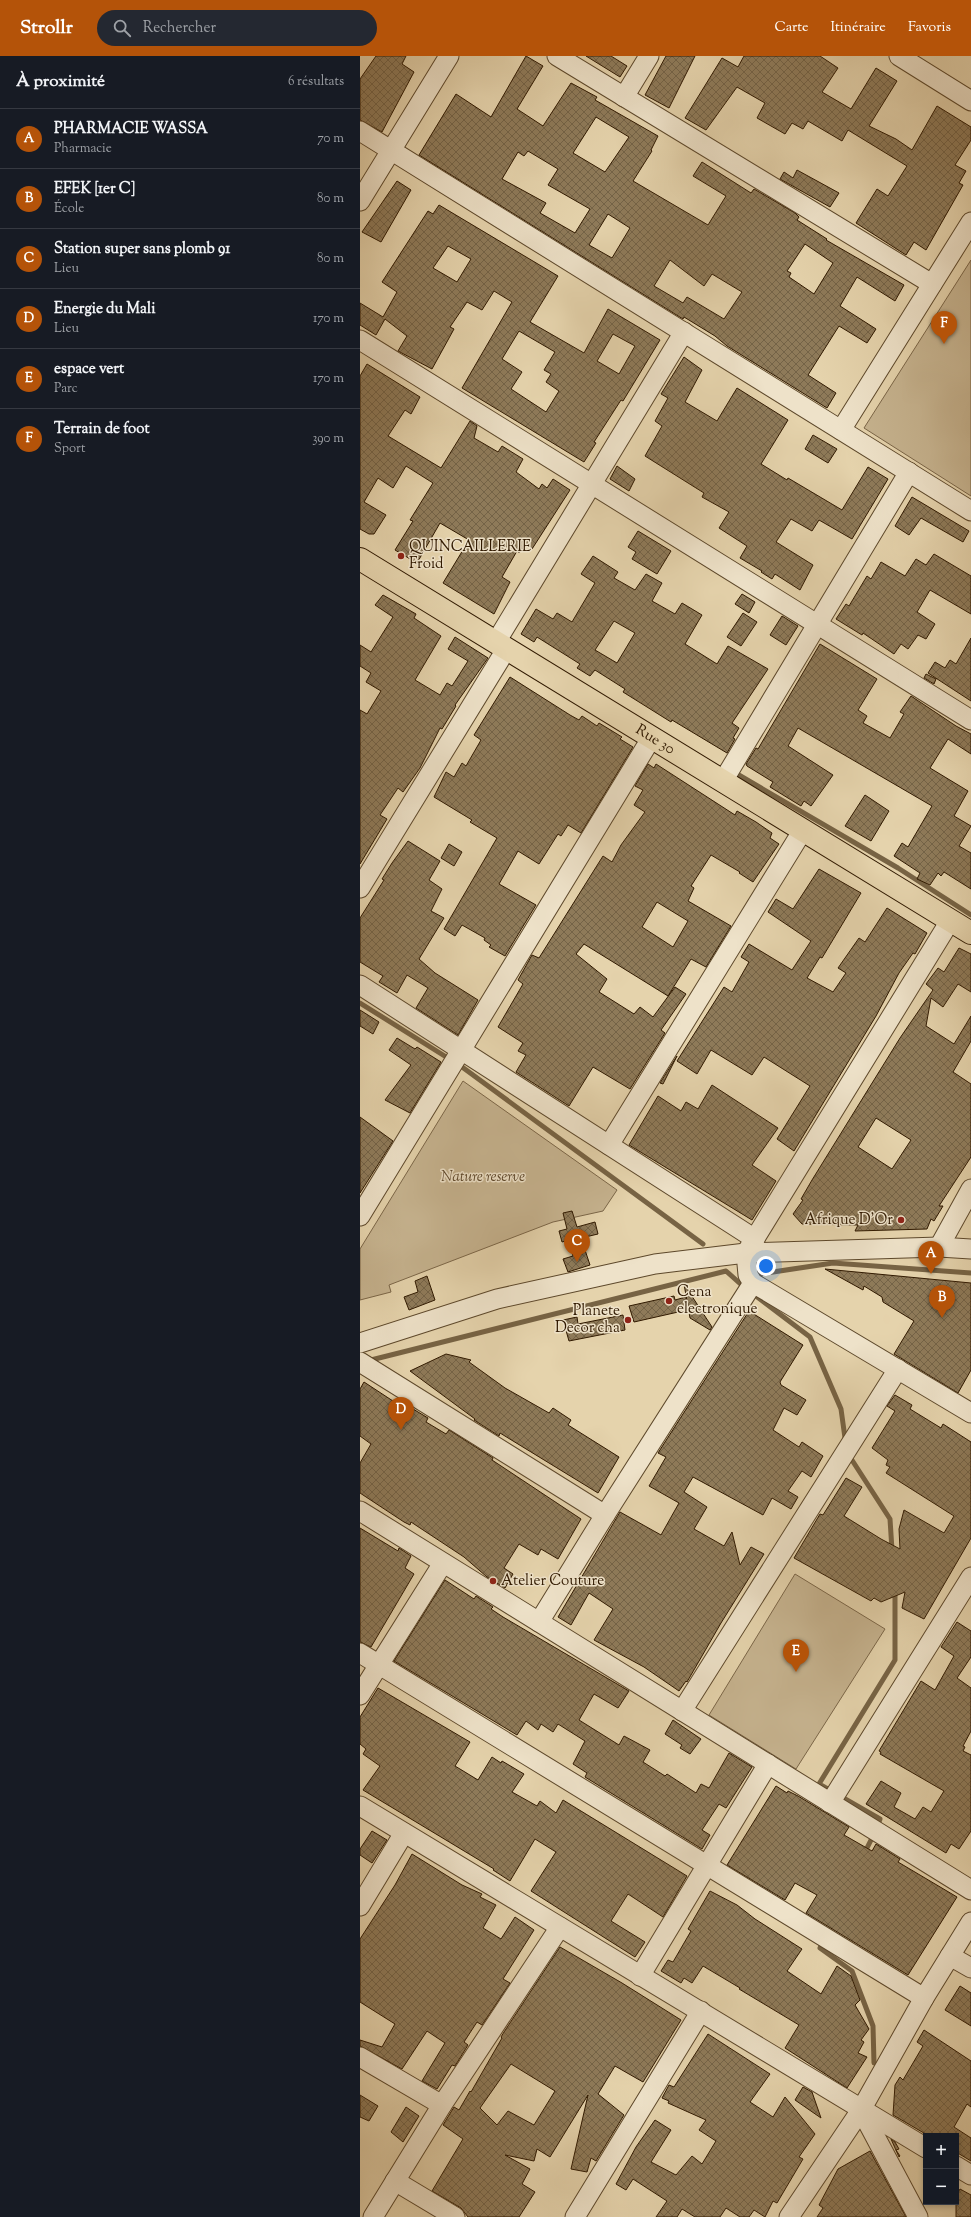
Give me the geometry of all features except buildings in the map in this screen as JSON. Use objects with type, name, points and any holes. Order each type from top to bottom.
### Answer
[{"type":"main road","name":"Rue 30","points":[[360,559],[971,934]]},
{"type":"street","points":[[360,201],[449,56]]},
{"type":"street","points":[[557,56],[932,284]]},
{"type":"street","points":[[624,97],[649,56]]},
{"type":"street","points":[[899,56],[971,101]]},
{"type":"street","points":[[360,131],[971,511]]},
{"type":"street","points":[[841,430],[971,222]]},
{"type":"street","points":[[360,888],[501,645],[592,484],[684,332]]},
{"type":"street","points":[[360,340],[971,720]]},
{"type":"street","points":[[723,781],[909,472]]},
{"type":"street","points":[[360,1216],[652,737]]},
{"type":"street","points":[[609,1145],[803,830]]},
{"type":"street","points":[[950,921],[751,1246],[748,1275],[753,1283],[898,1369],[969,1406]]},
{"type":"street","points":[[360,985],[457,1056],[609,1145],[751,1246]]},
{"type":"street","points":[[939,1247],[971,1189]]},
{"type":"street","points":[[360,1343],[497,1299],[655,1264],[751,1246],[939,1247],[971,1249]]},
{"type":"street","points":[[539,1622],[604,1515],[753,1283]]},
{"type":"street","points":[[360,1362],[604,1515]]},
{"type":"street","points":[[682,1711],[898,1369]]},
{"type":"street","points":[[360,1511],[971,1890]]},
{"type":"street","points":[[360,1695],[443,1562]]},
{"type":"street","points":[[830,1803],[971,1577]]},
{"type":"street","points":[[360,1653],[924,1998]]},
{"type":"street","points":[[640,1976],[768,1764]]},
{"type":"street","points":[[360,1806],[923,2146]]},
{"type":"street","points":[[360,1906],[404,1833]]},
{"type":"street","points":[[789,2217],[861,2110],[924,1998],[971,1922]]},
{"type":"street","points":[[374,2217],[442,2105],[560,1927]]},
{"type":"street","points":[[950,1956],[971,1968]]},
{"type":"street","points":[[575,2217],[701,2011]]},
{"type":"street","points":[[360,2057],[442,2105]]},
{"type":"street","points":[[861,2110],[918,2217]]},
{"type":"street","points":[[959,2168],[971,2175]]},
{"type":"street","points":[[395,2181],[455,2217]]},
{"type":"green space","points":[[971,260],[971,496],[864,428]]},
{"type":"green space","name":"Nature reserve","points":[[463,1081],[617,1190],[603,1211],[553,1222],[389,1285],[391,1292],[360,1300],[360,1249]]},
{"type":"green space","points":[[795,1574],[885,1629],[796,1769],[709,1715]]},
{"type":"waterway","points":[[732,771],[898,868],[971,915]]},
{"type":"waterway","points":[[360,1003],[451,1060]]},
{"type":"waterway","points":[[458,1064],[703,1244]]},
{"type":"waterway","points":[[753,1275],[833,1263],[971,1273]]},
{"type":"waterway","points":[[367,1361],[726,1271],[745,1288]]},
{"type":"waterway","points":[[752,1293],[810,1337],[841,1409],[845,1438]]},
{"type":"waterway","points":[[850,1457],[890,1519],[892,1550]]},
{"type":"waterway","points":[[877,1827],[880,1819],[819,1784],[895,1660],[895,1590]]},
{"type":"waterway","points":[[864,1854],[874,1834]]},
{"type":"waterway","points":[[823,1941],[820,1948],[852,1971],[873,2026],[874,2063]]},
{"type":"place","name":"Terrain de foot","points":[[944,344]]},
{"type":"place","name":"QUINCAILLERIE Froid","points":[[401,556]]},
{"type":"place","name":"Afrique D'Or","points":[[901,1220]]},
{"type":"place","name":"Station super sans plomb 91","points":[[577,1262]]},
{"type":"place","name":"PHARMACIE WASSA","points":[[931,1274]]},
{"type":"place","name":"Cena electronique","points":[[669,1301]]},
{"type":"place","name":"EFEK [1er C]","points":[[942,1318]]},
{"type":"place","name":"Planete Decor cha","points":[[628,1320]]},
{"type":"place","name":"Energie du Mali","points":[[401,1430]]},
{"type":"place","name":"Atelier Couture","points":[[493,1581]]},
{"type":"place","name":"espace vert","points":[[796,1672]]}]
